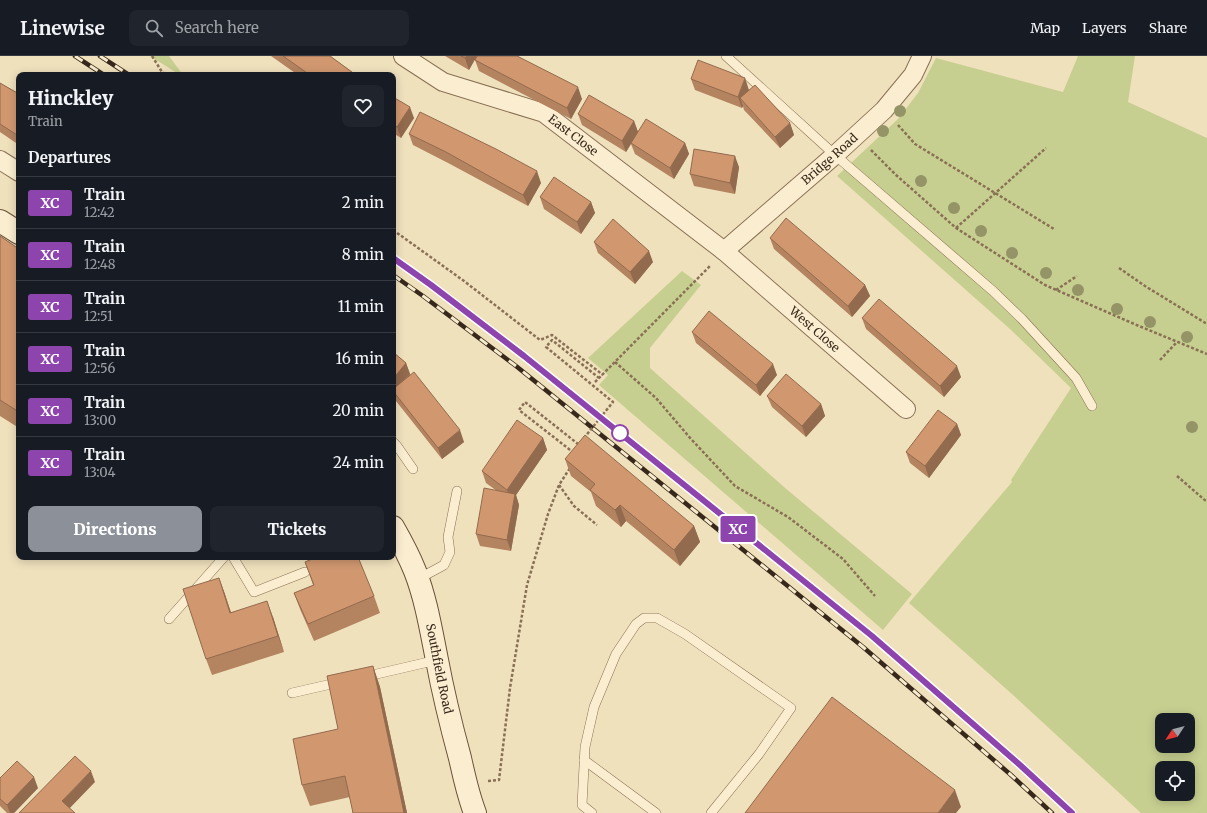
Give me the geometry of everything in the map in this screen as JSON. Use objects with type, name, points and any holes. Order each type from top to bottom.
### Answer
[{"type":"main road","points":[[0,220],[16,231]]},
{"type":"main road","name":"Southfield Road","points":[[396,533],[418,579],[430,623],[452,728],[470,800],[475,813]]},
{"type":"street","name":"East Close","points":[[403,56],[443,82],[544,113],[724,251]]},
{"type":"street","name":"Bridge Road","points":[[724,251],[835,155],[884,110],[913,75],[922,56]]},
{"type":"street","points":[[0,160],[16,170]]},
{"type":"street","name":"West Close","points":[[724,251],[906,409]]},
{"type":"lane","points":[[726,56],[835,155],[993,291],[1022,319],[1076,378],[1092,406]]},
{"type":"lane","points":[[396,446],[413,470]]},
{"type":"lane","points":[[418,579],[444,565],[447,559],[450,552],[448,537],[457,490]]},
{"type":"lane","points":[[169,618],[221,560]]},
{"type":"lane","points":[[235,560],[254,592],[305,572]]},
{"type":"lane","points":[[592,813],[582,806],[585,747],[594,707],[616,654],[636,624],[644,618],[657,618],[685,634],[791,708],[759,754],[711,813]]},
{"type":"lane","points":[[292,693],[437,660]]},
{"type":"lane","points":[[584,760],[656,813]]},
{"type":"path","points":[[152,56],[162,72]]},
{"type":"path","points":[[884,110],[915,144],[1054,229]]},
{"type":"path","points":[[857,135],[896,175],[956,228],[1045,285],[1207,354]]},
{"type":"path","points":[[956,228],[1046,148]]},
{"type":"path","points":[[396,232],[464,281],[540,340],[552,335],[603,375]]},
{"type":"path","points":[[595,382],[724,251]]},
{"type":"path","points":[[1119,268],[1144,286],[1207,324]]},
{"type":"path","points":[[1056,290],[1077,276]]},
{"type":"path","points":[[578,456],[519,410],[525,402],[578,444],[613,402],[546,347],[552,340],[599,378]]},
{"type":"path","points":[[1160,360],[1177,342]]},
{"type":"path","points":[[615,362],[656,398],[691,439],[735,486],[788,517],[843,559],[875,596]]},
{"type":"path","points":[[466,783],[499,780],[510,688],[527,585],[548,514],[559,485],[570,467]]},
{"type":"path","points":[[1177,476],[1207,502]]},
{"type":"path","points":[[559,485],[574,506],[597,525]]},
{"type":"green space","points":[[150,56],[169,56],[181,72],[175,72]]},
{"type":"green space","points":[[1078,56],[1135,56],[1128,102],[1207,138],[1207,813],[1141,813],[1013,695],[909,603],[1012,482],[1011,480],[1071,388],[1010,329],[837,176],[898,119],[918,93],[936,58],[1063,92]]},
{"type":"green space","points":[[682,271],[701,285],[650,348],[650,368],[784,487],[912,594],[883,630],[599,385],[608,375],[588,358]]},
{"type":"building","points":[[283,56],[330,56],[352,72],[306,72]]},
{"type":"building","points":[[477,56],[517,56],[578,87],[567,108],[475,60]]},
{"type":"building","points":[[698,60],[745,78],[738,97],[691,79]]},
{"type":"building","points":[[0,83],[16,92],[16,134],[0,124]]},
{"type":"building","points":[[755,85],[790,123],[775,137],[740,98]]},
{"type":"building","points":[[589,95],[634,121],[622,141],[578,114]]},
{"type":"building","points":[[396,99],[410,107],[396,126]]},
{"type":"building","points":[[420,112],[537,171],[523,195],[446,152],[409,134]]},
{"type":"building","points":[[646,119],[685,143],[670,168],[631,143]]},
{"type":"building","points":[[694,149],[735,156],[730,183],[690,174]]},
{"type":"building","points":[[554,177],[591,202],[577,222],[540,197]]},
{"type":"building","points":[[786,218],[865,285],[848,306],[770,238]]},
{"type":"building","points":[[613,219],[649,251],[630,272],[594,242]]},
{"type":"building","points":[[0,236],[16,247],[16,410],[0,400]]},
{"type":"building","points":[[879,299],[957,366],[940,386],[862,318]]},
{"type":"building","points":[[709,311],[773,364],[756,385],[692,332]]},
{"type":"building","points":[[396,355],[406,363],[396,375]]},
{"type":"building","points":[[414,372],[460,430],[438,448],[396,395],[396,387]]},
{"type":"building","points":[[786,374],[821,404],[802,426],[767,396]]},
{"type":"building","points":[[938,410],[957,424],[925,466],[906,452]]},
{"type":"building","points":[[517,420],[543,438],[507,490],[482,471]]},
{"type":"building","points":[[585,435],[694,526],[674,550],[620,505],[615,510],[590,490],[595,484],[565,459]]},
{"type":"building","points":[[484,488],[515,494],[507,540],[476,534]]},
{"type":"building","points":[[310,560],[359,560],[374,596],[308,624],[294,593],[314,585],[305,562]]},
{"type":"building","points":[[219,578],[230,613],[267,601],[278,636],[206,659],[183,589]]},
{"type":"building","points":[[373,666],[404,813],[353,813],[345,776],[302,785],[293,739],[338,729],[327,676]]},
{"type":"building","points":[[832,697],[955,790],[938,813],[745,813]]},
{"type":"building","points":[[75,756],[91,771],[62,801],[75,813],[19,813]]},
{"type":"building","points":[[17,761],[34,777],[7,805],[0,799],[0,778]]},
{"type":"railway","points":[[75,56],[99,72]]},
{"type":"railway","points":[[100,56],[124,72]]},
{"type":"railway","points":[[396,260],[524,356],[872,636],[1020,765],[1072,813]]},
{"type":"railway","points":[[396,277],[516,366],[863,647],[1011,775],[1052,813]]},
{"type":"train","name":"XC","points":[[396,260],[524,356],[872,636],[1020,765],[1072,813]]}]
